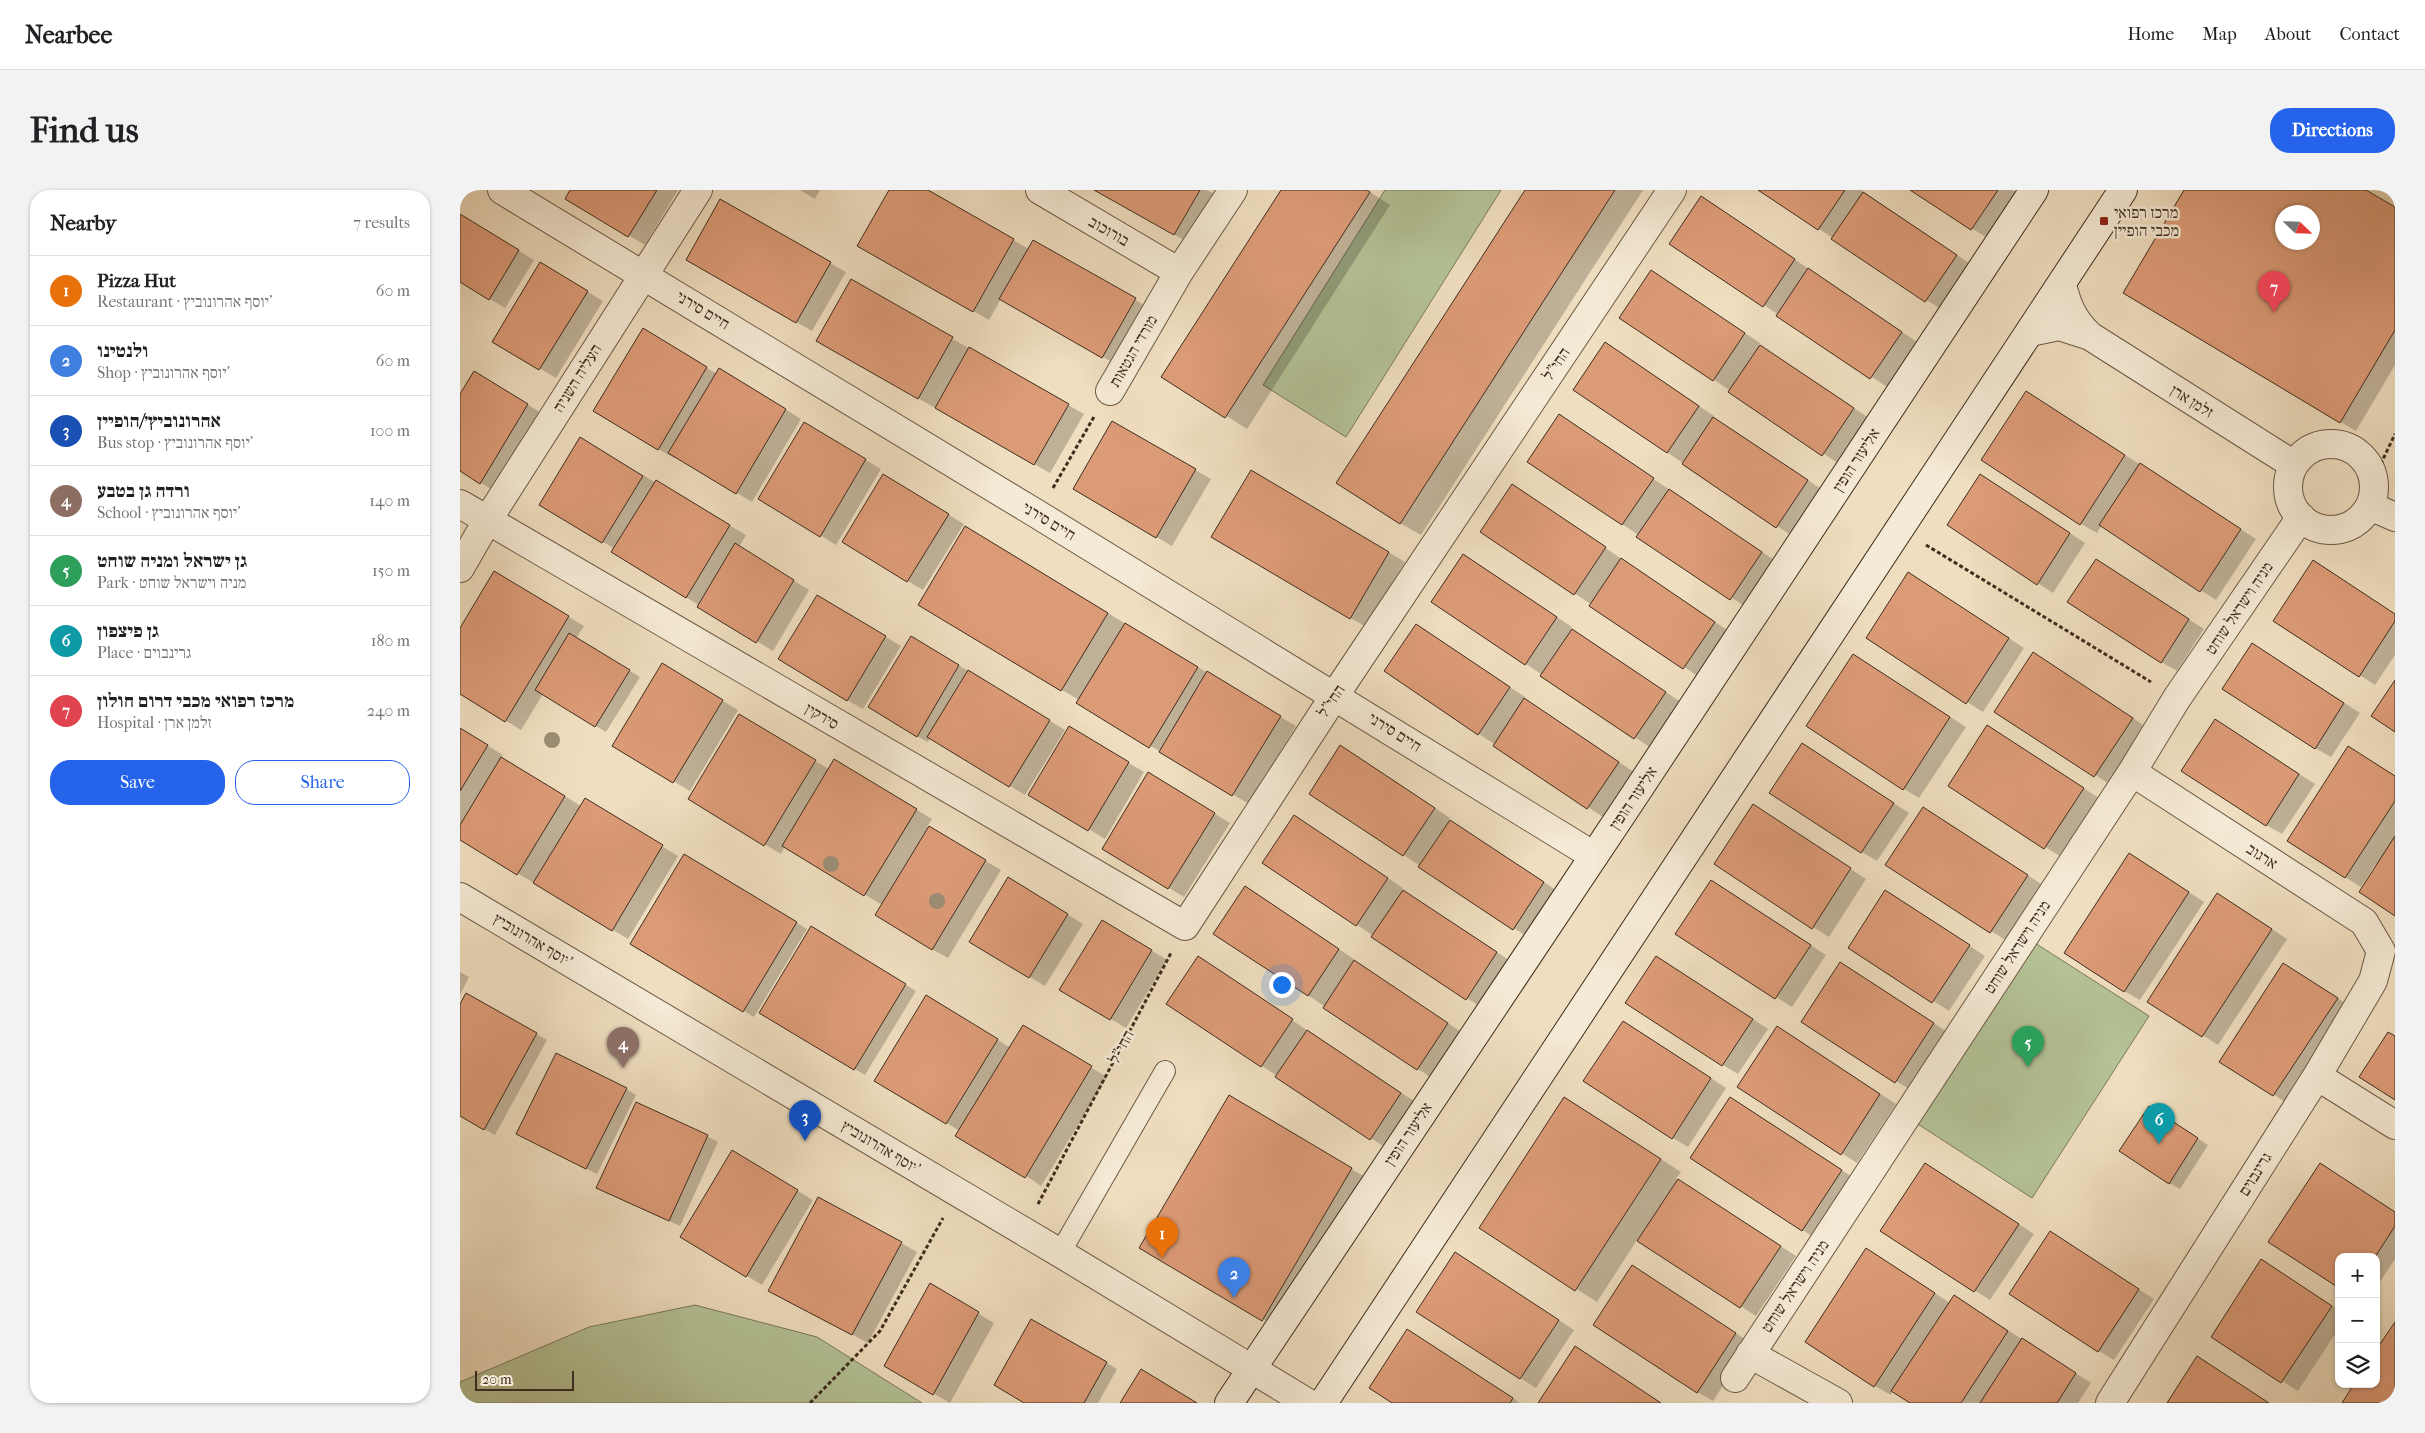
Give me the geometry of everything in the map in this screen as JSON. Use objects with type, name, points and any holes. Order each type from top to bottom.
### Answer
[{"type":"street","name":"חיים סירני","points":[[502,190],[644,274],[1335,695],[1594,856]]},
{"type":"street","name":"העליה השניה","points":[[460,568],[487,521],[698,190]]},
{"type":"street","name":"בורוכוב","points":[[1040,190],[1179,272]]},
{"type":"street","name":"מורדי הגטאות","points":[[1110,391],[1179,272],[1233,190]]},
{"type":"street","name":"החי\"ל","points":[[1186,926],[1335,695],[1672,190]]},
{"type":"street","name":"אליעזר הופין","points":[[1229,1403],[1594,856],[2034,190]]},
{"type":"street","points":[[1323,1403],[2123,190]]},
{"type":"street","points":[[2062,284],[2067,305],[2077,323],[2090,336]]},
{"type":"street","points":[[2030,332],[2059,326],[2090,336]]},
{"type":"street","name":"זלמן ארן","points":[[2090,336],[2294,465]]},
{"type":"street","points":[[2322,444],[2349,447],[2360,455],[2369,466],[2373,478],[2374,492],[2370,506],[2355,522],[2334,530],[2320,529],[2306,522],[2295,512],[2289,498],[2288,484],[2294,465],[2309,450],[2322,444]]},
{"type":"street","name":"סירקין","points":[[460,504],[1186,926]]},
{"type":"street","points":[[2370,506],[2395,517]]},
{"type":"street","name":"מניה וישראל שוחט","points":[[1735,1378],[2132,772],[2177,698],[2301,517]]},
{"type":"street","name":"ארגוב","points":[[2132,772],[2364,922],[2388,948]]},
{"type":"street","name":"יוסף אהרונוביץ'","points":[[460,897],[1060,1253],[1308,1403]]},
{"type":"street","name":"גרינבוים","points":[[2110,1403],[2317,1076],[2373,981],[2388,948]]},
{"type":"street","points":[[2317,1076],[2395,1125]]},
{"type":"street","points":[[1750,1354],[1838,1403]]},
{"type":"lane","points":[[1060,1253],[1165,1071]]},
{"type":"path","name":"מורדי הגטאות","points":[[1037,514],[1110,391]]},
{"type":"path","points":[[2373,478],[2395,434]]},
{"type":"path","points":[[1900,526],[1929,547],[2177,698]]},
{"type":"path","name":"החי\"ל","points":[[1023,1232],[1186,926]]},
{"type":"path","points":[[810,1403],[880,1331],[958,1193]]},
{"type":"green space","points":[[1385,190],[1501,190],[1346,437],[1263,385]]},
{"type":"green space","points":[[2024,936],[2149,1016],[2032,1198],[1907,1117]]},
{"type":"green space","points":[[695,1305],[817,1337],[922,1403],[460,1403],[460,1382],[589,1327]]},
{"type":"building","points":[[570,190],[657,190],[628,237],[565,199]]},
{"type":"building","points":[[889,190],[928,190],[1014,239],[973,312],[857,246]]},
{"type":"building","points":[[1094,190],[1200,190],[1174,235]]},
{"type":"building","points":[[1281,190],[1367,190],[1370,192],[1225,418],[1161,377]]},
{"type":"building","points":[[1525,190],[1615,190],[1400,524],[1336,483]]},
{"type":"building","points":[[1758,190],[1845,190],[1818,230]]},
{"type":"building","points":[[1910,190],[1998,190],[1971,230]]},
{"type":"building","points":[[2184,190],[2366,190],[2395,207],[2395,330],[2340,423],[2123,293]]},
{"type":"building","points":[[1863,192],[1957,255],[1925,302],[1831,239]]},
{"type":"building","points":[[1701,196],[1795,259],[1763,307],[1669,244]]},
{"type":"building","points":[[720,199],[831,262],[796,323],[686,260]]},
{"type":"building","points":[[460,214],[519,250],[489,300],[460,282]]},
{"type":"building","points":[[1033,240],[1136,298],[1102,358],[999,299]]},
{"type":"building","points":[[540,262],[588,291],[539,370],[492,342]]},
{"type":"building","points":[[1808,268],[1902,332],[1870,379],[1776,316]]},
{"type":"building","points":[[1651,270],[1745,333],[1713,381],[1619,318]]},
{"type":"building","points":[[851,279],[953,337],[918,399],[816,341]]},
{"type":"building","points":[[643,328],[707,367],[658,450],[593,411]]},
{"type":"building","points":[[1605,342],[1699,406],[1667,453],[1573,390]]},
{"type":"building","points":[[1760,345],[1854,408],[1822,456],[1728,392]]},
{"type":"building","points":[[969,347],[1069,404],[1034,465],[935,408]]},
{"type":"building","points":[[719,368],[786,409],[736,494],[668,453]]},
{"type":"building","points":[[474,371],[528,404],[480,484],[460,471],[460,394]]},
{"type":"building","points":[[2026,391],[2125,455],[2080,525],[1981,460]]},
{"type":"building","points":[[1559,414],[1654,478],[1622,525],[1527,462]]},
{"type":"building","points":[[1713,417],[1808,480],[1776,528],[1682,464]]},
{"type":"building","points":[[1112,421],[1196,469],[1156,538],[1073,489]]},
{"type":"building","points":[[804,422],[866,459],[820,537],[758,499]]},
{"type":"building","points":[[580,437],[643,476],[602,543],[539,505]]},
{"type":"building","points":[[2140,463],[2241,529],[2200,592],[2099,525]]},
{"type":"building","points":[[1251,470],[1389,552],[1350,619],[1211,537]]},
{"type":"building","points":[[883,474],[949,514],[907,582],[842,542]]},
{"type":"building","points":[[1980,474],[2070,533],[2037,585],[1947,525]]},
{"type":"building","points":[[656,480],[730,525],[686,598],[611,552]]},
{"type":"building","points":[[1512,484],[1606,547],[1574,595],[1480,532]]},
{"type":"building","points":[[1669,489],[1762,552],[1730,600],[1636,537]]},
{"type":"building","points":[[965,526],[1108,613],[1061,691],[918,605]]},
{"type":"building","points":[[735,543],[794,580],[756,643],[697,607]]},
{"type":"building","points":[[1463,554],[1557,617],[1525,665],[1431,602]]},
{"type":"building","points":[[1621,558],[1715,622],[1683,669],[1589,606]]},
{"type":"building","points":[[2096,559],[2189,619],[2161,663],[2067,602]]},
{"type":"building","points":[[2313,560],[2395,614],[2395,621],[2359,677],[2273,621]]},
{"type":"building","points":[[494,571],[569,616],[505,722],[460,694],[460,628]]},
{"type":"building","points":[[1908,572],[2009,638],[1966,704],[1866,638]]},
{"type":"building","points":[[817,595],[886,636],[847,701],[778,659]]},
{"type":"building","points":[[1125,623],[1198,667],[1149,748],[1076,703]]},
{"type":"building","points":[[1416,624],[1510,687],[1478,735],[1384,671]]},
{"type":"building","points":[[1572,629],[1666,692],[1634,739],[1540,676]]},
{"type":"building","points":[[569,633],[630,670],[595,727],[535,690]]},
{"type":"building","points":[[911,636],[959,665],[917,737],[868,707]]},
{"type":"building","points":[[2252,643],[2344,703],[2315,749],[2222,689]]},
{"type":"building","points":[[2033,652],[2133,718],[2094,777],[1994,712]]},
{"type":"building","points":[[1853,654],[1950,717],[1903,790],[1806,726]]},
{"type":"building","points":[[662,663],[723,700],[673,783],[612,746]]},
{"type":"building","points":[[968,670],[1050,720],[1009,787],[927,737]]},
{"type":"building","points":[[1207,671],[1281,716],[1232,796],[1159,752]]},
{"type":"building","points":[[2395,680],[2395,732],[2371,716]]},
{"type":"building","points":[[1524,698],[1619,762],[1587,809],[1493,746]]},
{"type":"building","points":[[739,714],[816,760],[764,846],[688,799]]},
{"type":"building","points":[[2215,719],[2299,774],[2266,826],[2181,771]]},
{"type":"building","points":[[1987,725],[2084,788],[2044,849],[1948,786]]},
{"type":"building","points":[[1069,726],[1129,762],[1088,831],[1028,795]]},
{"type":"building","points":[[460,728],[488,745],[460,791]]},
{"type":"building","points":[[1802,743],[1894,803],[1861,853],[1769,793]]},
{"type":"building","points":[[1340,745],[1435,808],[1403,856],[1309,794]]},
{"type":"building","points":[[2348,746],[2395,776],[2395,801],[2345,878],[2287,841]]},
{"type":"building","points":[[501,757],[565,796],[517,875],[460,840],[460,825]]},
{"type":"building","points":[[834,759],[917,809],[864,896],[782,846]]},
{"type":"building","points":[[1148,772],[1215,813],[1168,889],[1102,849]]},
{"type":"building","points":[[585,798],[663,845],[612,931],[533,883]]},
{"type":"building","points":[[1753,804],[1851,868],[1812,929],[1714,864]]},
{"type":"building","points":[[1923,807],[2028,875],[1990,933],[1885,865]]},
{"type":"building","points":[[1294,815],[1388,878],[1356,926],[1262,863]]},
{"type":"building","points":[[1450,820],[1544,882],[1513,930],[1418,867]]},
{"type":"building","points":[[929,826],[986,860],[932,950],[875,915]]},
{"type":"building","points":[[2395,836],[2395,916],[2359,892]]},
{"type":"building","points":[[2129,853],[2189,892],[2124,992],[2064,953]]},
{"type":"building","points":[[684,854],[797,922],[743,1012],[630,944]]},
{"type":"building","points":[[1008,877],[1068,914],[1029,978],[969,942]]},
{"type":"building","points":[[1711,880],[1811,945],[1775,999],[1675,934]]},
{"type":"building","points":[[1245,886],[1339,949],[1308,996],[1213,934]]},
{"type":"building","points":[[1403,890],[1497,952],[1466,1000],[1371,937]]},
{"type":"building","points":[[1885,890],[1970,945],[1932,1003],[1848,948]]},
{"type":"building","points":[[2217,893],[2272,929],[2202,1037],[2147,1002]]},
{"type":"building","points":[[1102,920],[1152,950],[1110,1020],[1059,990]]},
{"type":"building","points":[[811,926],[906,984],[854,1070],[759,1013]]},
{"type":"building","points":[[1198,956],[1293,1019],[1261,1067],[1166,1004]]},
{"type":"building","points":[[1656,956],[1753,1019],[1722,1066],[1625,1003]]},
{"type":"building","points":[[1354,960],[1448,1023],[1417,1070],[1323,1008]]},
{"type":"building","points":[[1840,962],[1934,1023],[1895,1083],[1801,1022]]},
{"type":"building","points":[[2283,963],[2338,998],[2273,1096],[2219,1062]]},
{"type":"building","points":[[466,993],[537,1033],[484,1130],[460,1116],[460,1004]]},
{"type":"building","points":[[926,995],[998,1039],[946,1124],[874,1081]]},
{"type":"building","points":[[1623,1021],[1711,1078],[1672,1139],[1583,1081]]},
{"type":"building","points":[[1023,1025],[1092,1066],[1025,1178],[955,1136]]},
{"type":"building","points":[[1777,1026],[1880,1094],[1841,1155],[1737,1087]]},
{"type":"building","points":[[1307,1030],[1401,1093],[1370,1140],[1275,1077]]},
{"type":"building","points":[[2388,1032],[2395,1036],[2395,1100],[2359,1077]]},
{"type":"building","points":[[556,1053],[627,1088],[586,1169],[516,1134]]},
{"type":"building","points":[[1229,1095],[1352,1168],[1262,1321],[1139,1248]]},
{"type":"building","points":[[1564,1097],[1661,1159],[1575,1291],[1479,1228]]},
{"type":"building","points":[[1730,1097],[1842,1170],[1802,1231],[1690,1158]]},
{"type":"building","points":[[636,1102],[708,1135],[669,1221],[596,1188]]},
{"type":"building","points":[[2149,1106],[2198,1138],[2169,1184],[2119,1151]]},
{"type":"building","points":[[732,1150],[798,1190],[746,1277],[680,1237]]},
{"type":"building","points":[[1925,1163],[2019,1224],[1974,1292],[1880,1231]]},
{"type":"building","points":[[2320,1163],[2395,1212],[2395,1226],[2378,1253],[2335,1253],[2335,1285],[2268,1242]]},
{"type":"building","points":[[1678,1179],[1781,1246],[1740,1308],[1637,1241]]},
{"type":"building","points":[[818,1197],[902,1242],[852,1335],[768,1291]]},
{"type":"building","points":[[2050,1231],[2139,1289],[2098,1352],[2009,1294]]},
{"type":"building","points":[[1866,1248],[1935,1293],[1874,1387],[1805,1342]]},
{"type":"building","points":[[1455,1252],[1559,1320],[1520,1379],[1416,1312]]},
{"type":"building","points":[[2261,1259],[2332,1306],[2281,1383],[2211,1337]]},
{"type":"building","points":[[1632,1265],[1736,1333],[1697,1393],[1593,1325]]},
{"type":"building","points":[[930,1283],[979,1312],[933,1395],[884,1366]]},
{"type":"building","points":[[1954,1295],[2008,1331],[1961,1403],[1910,1403],[1891,1391]]},
{"type":"building","points":[[1031,1319],[1107,1362],[1084,1403],[1024,1403],[994,1385]]},
{"type":"building","points":[[2395,1322],[2395,1403],[2342,1403],[2351,1388],[2380,1388],[2380,1344]]},
{"type":"building","points":[[1407,1329],[1513,1398],[1510,1403],[1392,1403],[1369,1388]]},
{"type":"building","points":[[2022,1338],[2076,1373],[2057,1403],[1980,1403]]},
{"type":"building","points":[[1575,1346],[1661,1403],[1538,1403]]},
{"type":"building","points":[[2197,1356],[2269,1403],[2167,1403]]},
{"type":"building","points":[[1141,1369],[1197,1403],[1120,1403]]},
{"type":"place","name":"מרכז רפואי מכבי הופיין","points":[[2104,221]]},
{"type":"place","name":"מרכז רפואי מכבי דרום חולון","points":[[2274,312]]},
{"type":"place","name":"גן ישראל ומניה שוחט","points":[[2028,1067]]},
{"type":"place","name":"ורדה גן בטבע","points":[[623,1068]]},
{"type":"place","name":"אהרונוביץ׳/הופיין","points":[[805,1141]]},
{"type":"place","name":"גן פיצפון","points":[[2159,1144]]},
{"type":"place","name":"Pizza Hut","points":[[1162,1258]]},
{"type":"place","name":"ולנטינו","points":[[1234,1298]]}]
